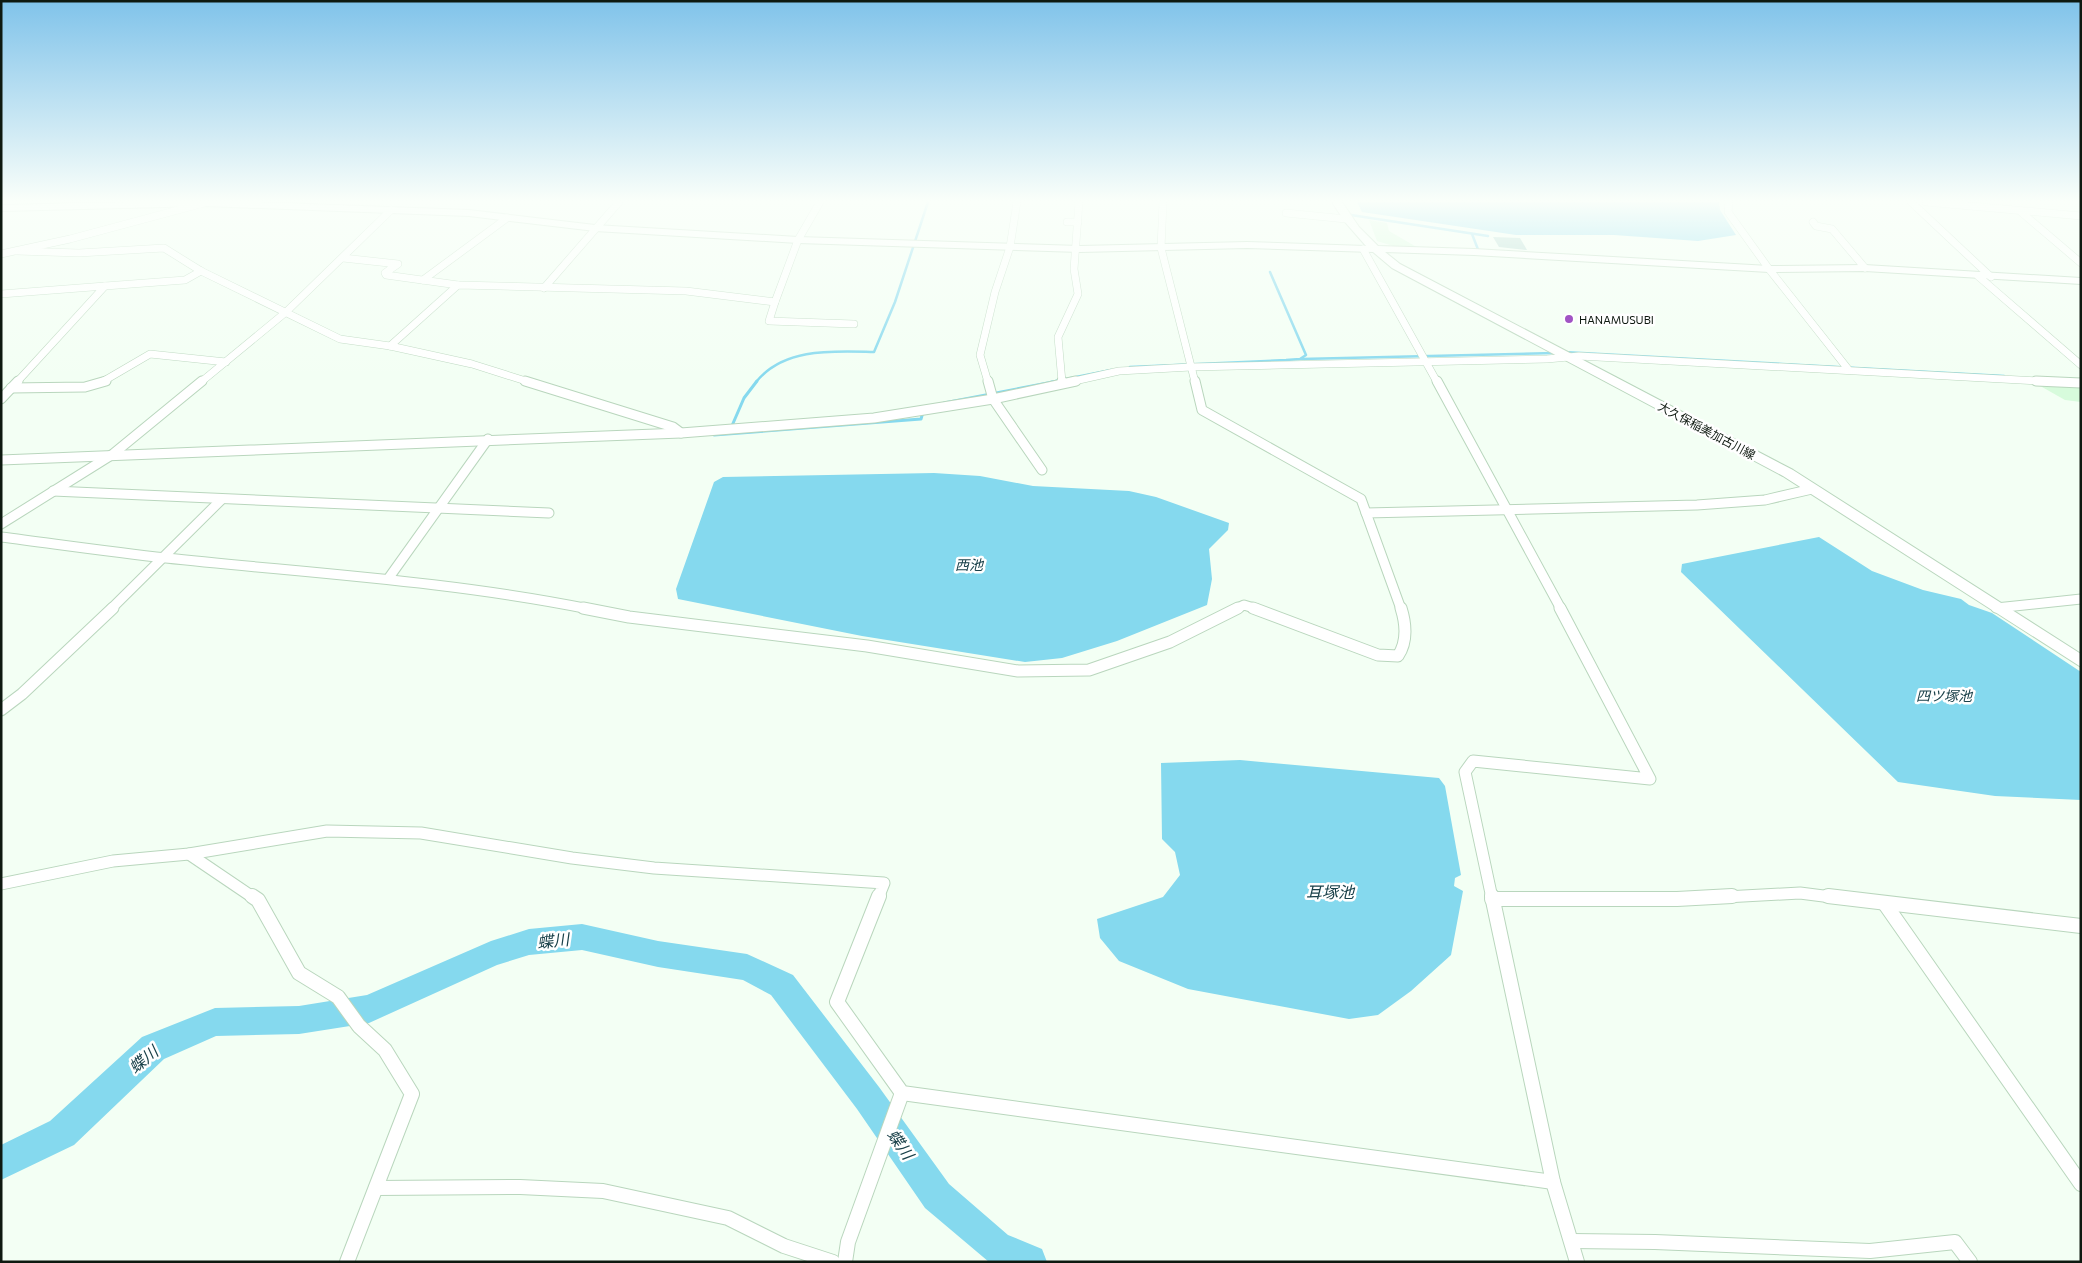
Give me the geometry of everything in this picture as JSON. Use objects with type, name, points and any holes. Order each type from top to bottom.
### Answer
[{"type":"main road","name":"大久保稲美加古川線","points":[[1387,261],[1432,287],[1724,437],[1812,489],[2081,662]]},
{"type":"main road","points":[[1629,261],[1769,269],[1865,268],[1978,276],[2081,280]]},
{"type":"street","points":[[185,261],[201,271],[340,339],[390,346],[472,364],[673,427],[681,433]]},
{"type":"street","points":[[1,524],[113,454],[286,312],[340,261]]},
{"type":"street","points":[[370,261],[398,264],[386,275],[458,285],[686,291],[775,302]]},
{"type":"street","points":[[423,280],[449,261]]},
{"type":"street","points":[[544,288],[567,261]]},
{"type":"street","points":[[790,261],[769,321],[854,324]]},
{"type":"street","points":[[1005,261],[995,292],[980,355],[993,399],[1042,470]]},
{"type":"street","points":[[1062,383],[1058,337],[1078,294],[1074,268],[1075,261]]},
{"type":"street","points":[[1,537],[165,558],[388,579],[524,596],[629,617],[867,646],[1018,671],[1089,670],[1113,660],[1170,642],[1244,605],[1378,654],[1398,656],[1403,648],[1406,623],[1361,499],[1202,410],[1164,261]]},
{"type":"street","points":[[1375,261],[1426,362],[1509,510],[1650,779],[1473,761],[1465,772],[1553,1182],[1572,1241],[1576,1262]]},
{"type":"street","points":[[1763,261],[1848,369]]},
{"type":"street","points":[[1859,261],[1865,268]]},
{"type":"street","points":[[1975,261],[1991,276]]},
{"type":"street","points":[[1,294],[185,280],[201,271]]},
{"type":"street","points":[[1978,276],[2081,365]]},
{"type":"street","points":[[390,346],[458,285]]},
{"type":"street","points":[[1,399],[105,286]]},
{"type":"street","points":[[11,388],[85,387],[108,380],[150,354],[226,362]]},
{"type":"street","points":[[1,460],[488,439],[681,433],[874,418],[993,399],[1119,371],[1191,367],[1568,357],[1848,369],[2081,383]]},
{"type":"street","points":[[388,579],[488,439]]},
{"type":"street","points":[[1366,513],[1697,505],[1764,500],[1812,489]]},
{"type":"street","points":[[53,491],[548,513]]},
{"type":"street","points":[[1,710],[22,694],[165,558],[222,499]]},
{"type":"street","points":[[1996,608],[2081,599]]},
{"type":"street","points":[[1,884],[113,861],[189,854],[327,831],[421,834],[572,858],[654,868],[884,883],[836,1002],[902,1093],[1553,1182]]},
{"type":"street","points":[[189,854],[258,900],[299,973],[338,997],[359,1026],[385,1050],[412,1094],[347,1262]]},
{"type":"street","points":[[1492,899],[1678,899],[1800,893],[2081,926]]},
{"type":"street","points":[[1885,904],[2081,1184]]},
{"type":"street","points":[[846,1262],[848,1242],[902,1093]]},
{"type":"street","points":[[376,1188],[520,1187],[603,1191],[728,1218],[784,1246],[833,1262]]},
{"type":"street","points":[[1572,1241],[1656,1242],[1870,1251],[1955,1242],[1970,1262]]},
{"type":"shaded area","points":[[2035,383],[2081,386],[2081,402],[2065,400]]},
{"type":"water","name":"西池","points":[[934,473],[980,476],[1033,486],[1129,491],[1156,497],[1229,523],[1228,530],[1209,549],[1212,579],[1207,605],[1117,641],[1062,658],[1025,662],[862,636],[678,599],[676,589],[714,482],[723,477]]},
{"type":"water","name":"四ツ塚池","points":[[1819,537],[1872,571],[1923,590],[1961,599],[1969,605],[1992,613],[2081,672],[2081,800],[1995,796],[1898,782],[1681,572],[1682,564]]},
{"type":"water","name":"耳塚池","points":[[1240,760],[1439,778],[1445,786],[1461,875],[1455,878],[1454,886],[1463,891],[1451,955],[1411,991],[1378,1015],[1349,1019],[1188,989],[1119,961],[1100,938],[1097,919],[1163,897],[1180,875],[1175,852],[1162,839],[1161,763]]},
{"type":"waterway","points":[[757,381],[767,371],[781,362],[795,357],[826,352],[874,352],[895,302],[909,261]]},
{"type":"waterway","points":[[1130,367],[1286,360],[1300,359],[1306,355],[1270,272]]},
{"type":"waterway","points":[[1564,352],[2004,376]]},
{"type":"waterway","points":[[1301,359],[1554,353]]},
{"type":"waterway","points":[[1051,382],[1111,370]]},
{"type":"waterway","points":[[731,428],[744,398],[757,381]]},
{"type":"waterway","points":[[944,403],[1058,381]]},
{"type":"waterway","points":[[714,435],[921,419],[923,412]]},
{"type":"waterway","name":"蝶川","points":[[1,1163],[62,1133],[153,1048],[215,1022],[299,1020],[369,1009],[491,954],[529,942],[582,937],[658,954],[747,967],[782,985],[868,1098],[937,1196],[996,1247],[1029,1262]]},
{"type":"place","name":"HANAMUSUBI","points":[[1569,319]]}]
